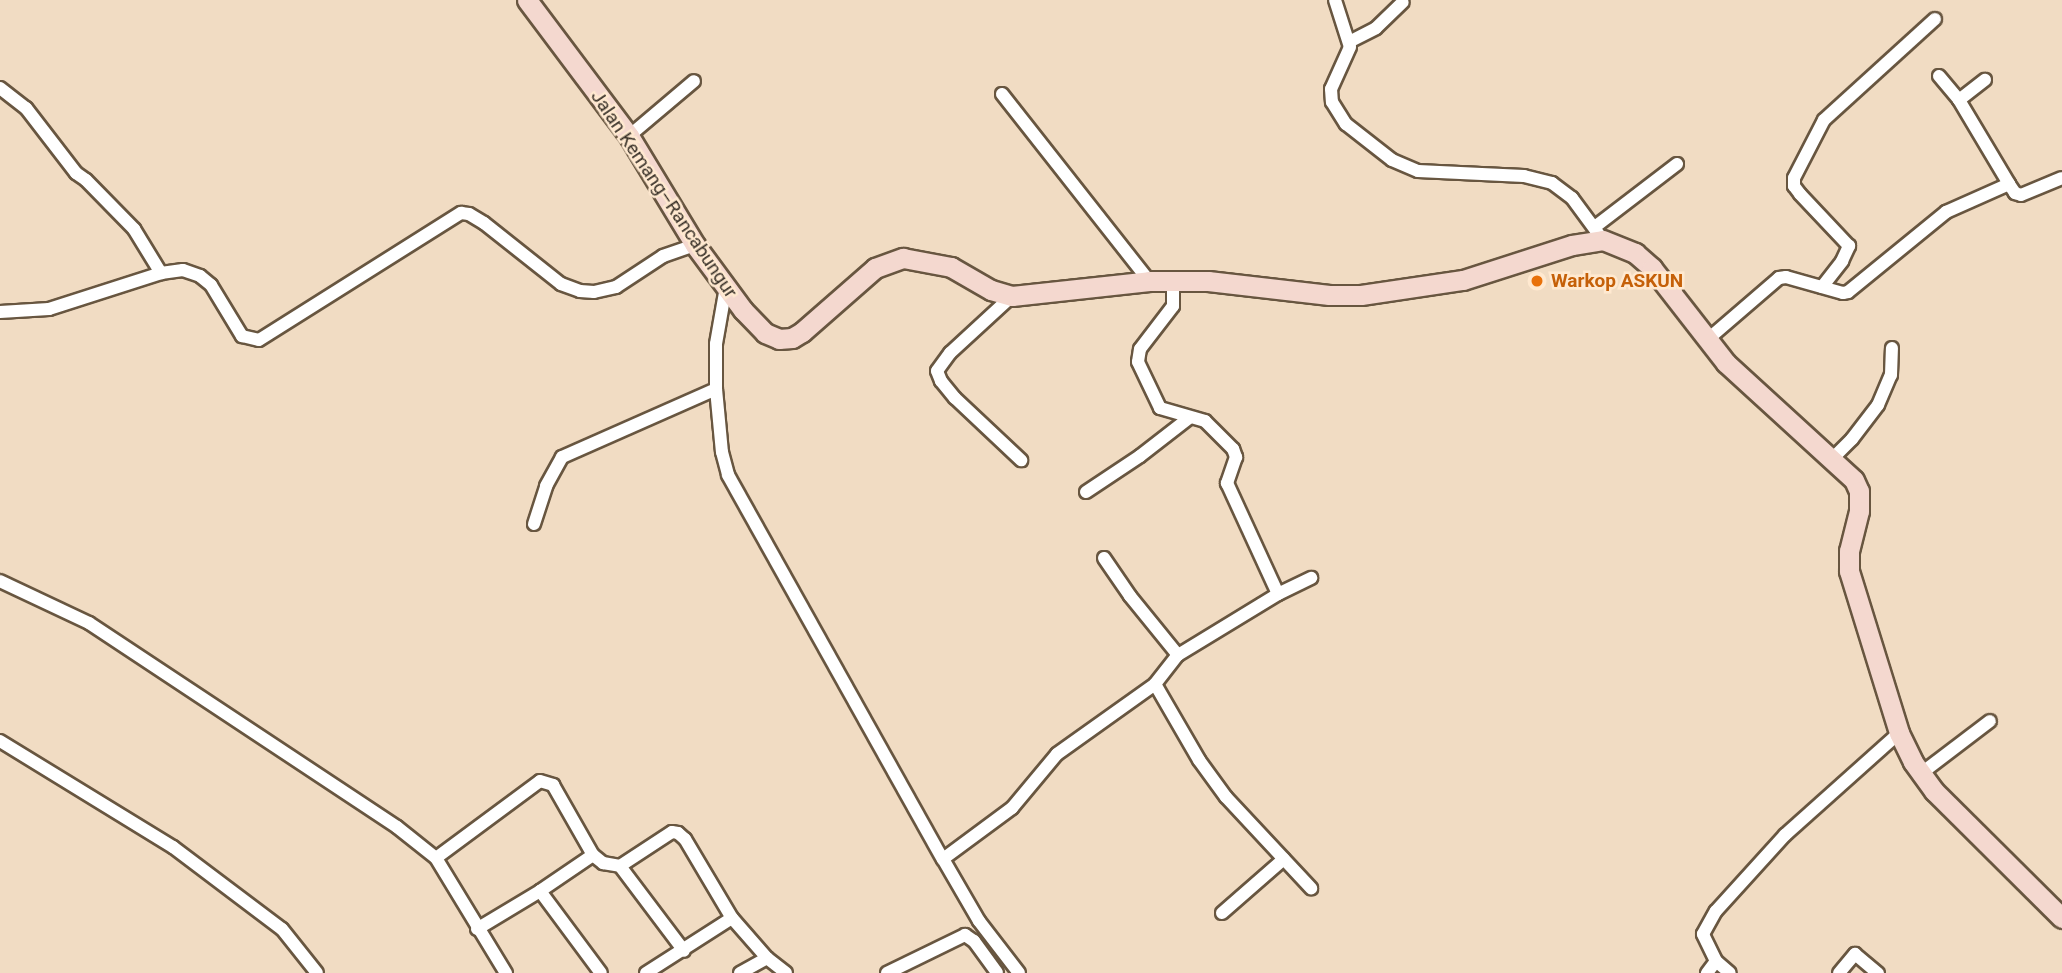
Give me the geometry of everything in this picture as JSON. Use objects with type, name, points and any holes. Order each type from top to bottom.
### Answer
[{"type":"street","name":"Jalan Kemang–Rancabungur","points":[[527,0],[629,136],[695,245],[726,287],[765,333],[779,339],[792,338],[803,332],[875,268],[903,258],[950,267],[991,290],[1012,296],[1149,281],[1208,281],[1310,294],[1361,295],[1463,280],[1573,245],[1600,229]]},
{"type":"street","points":[[1335,0],[1349,42],[1348,55],[1331,89],[1332,102],[1337,113],[1360,137],[1392,160],[1418,171],[1524,176],[1552,183],[1572,198],[1600,229],[1652,268],[1713,335],[1727,363],[1836,455],[1859,491],[1856,528],[1849,551],[1849,571],[1899,733],[1924,771],[2062,918]]},
{"type":"street","points":[[1349,42],[1376,28],[1404,2]]},
{"type":"street","points":[[1822,287],[1842,261],[1849,246],[1800,194],[1794,186],[1794,178],[1824,120],[1935,19]]},
{"type":"street","points":[[1939,76],[1959,100],[2009,184],[2021,195],[2062,178]]},
{"type":"street","points":[[1959,100],[1985,80]]},
{"type":"street","points":[[629,136],[694,81]]},
{"type":"street","points":[[0,88],[26,108],[76,173],[134,229],[161,273]]},
{"type":"street","points":[[1002,94],[1149,281]]},
{"type":"street","points":[[1600,229],[1614,211],[1677,164]]},
{"type":"street","points":[[1713,335],[1779,278],[1848,292],[1938,217],[2009,184]]},
{"type":"street","points":[[0,312],[26,313],[68,304],[161,273],[183,270],[200,276],[211,285],[242,336],[259,340],[461,213],[469,214],[484,223],[561,284],[580,291],[594,292],[616,287],[670,253],[695,245]]},
{"type":"street","points":[[1172,281],[1173,306],[1140,349],[1138,362],[1160,408],[1205,421],[1233,449],[1236,457],[1227,483],[1278,594]]},
{"type":"street","points":[[726,287],[716,344],[716,389],[722,452],[728,475],[979,921],[1019,973]]},
{"type":"street","points":[[1012,296],[950,353],[937,371],[955,397],[1021,460]]},
{"type":"street","points":[[1836,455],[1878,405],[1891,375],[1892,348]]},
{"type":"street","points":[[534,524],[546,486],[562,457],[716,389]]},
{"type":"street","points":[[1086,492],[1140,456],[1189,418]]},
{"type":"street","points":[[1104,558],[1130,596],[1178,655]]},
{"type":"street","points":[[943,859],[1012,807],[1057,754],[1155,684],[1178,655],[1278,594],[1311,578]]},
{"type":"street","points":[[0,581],[89,623],[343,789],[436,858],[506,973]]},
{"type":"street","points":[[1155,684],[1199,760],[1226,797],[1311,888]]},
{"type":"street","points":[[1924,771],[1990,721]]},
{"type":"street","points":[[1730,973],[1716,961],[1703,934],[1716,911],[1785,835],[1899,733]]},
{"type":"street","points":[[0,741],[173,847],[282,929],[317,973]]},
{"type":"street","points":[[436,858],[540,781],[553,785],[593,855],[603,863],[620,866],[684,950]]},
{"type":"street","points":[[620,866],[672,832],[678,833],[685,839],[732,918],[767,958],[786,973]]},
{"type":"street","points":[[477,929],[593,855]]},
{"type":"street","points":[[1222,913],[1284,859]]},
{"type":"street","points":[[540,891],[601,973]]},
{"type":"street","points":[[646,973],[732,918]]},
{"type":"street","points":[[887,973],[965,935],[974,941],[997,973]]},
{"type":"street","points":[[1839,973],[1855,954],[1878,973]]},
{"type":"street","points":[[740,973],[767,958]]},
{"type":"street","points":[[1707,973],[1716,961]]},
{"type":"place","name":"Warkop ASKUN","points":[[1537,281]]}]
